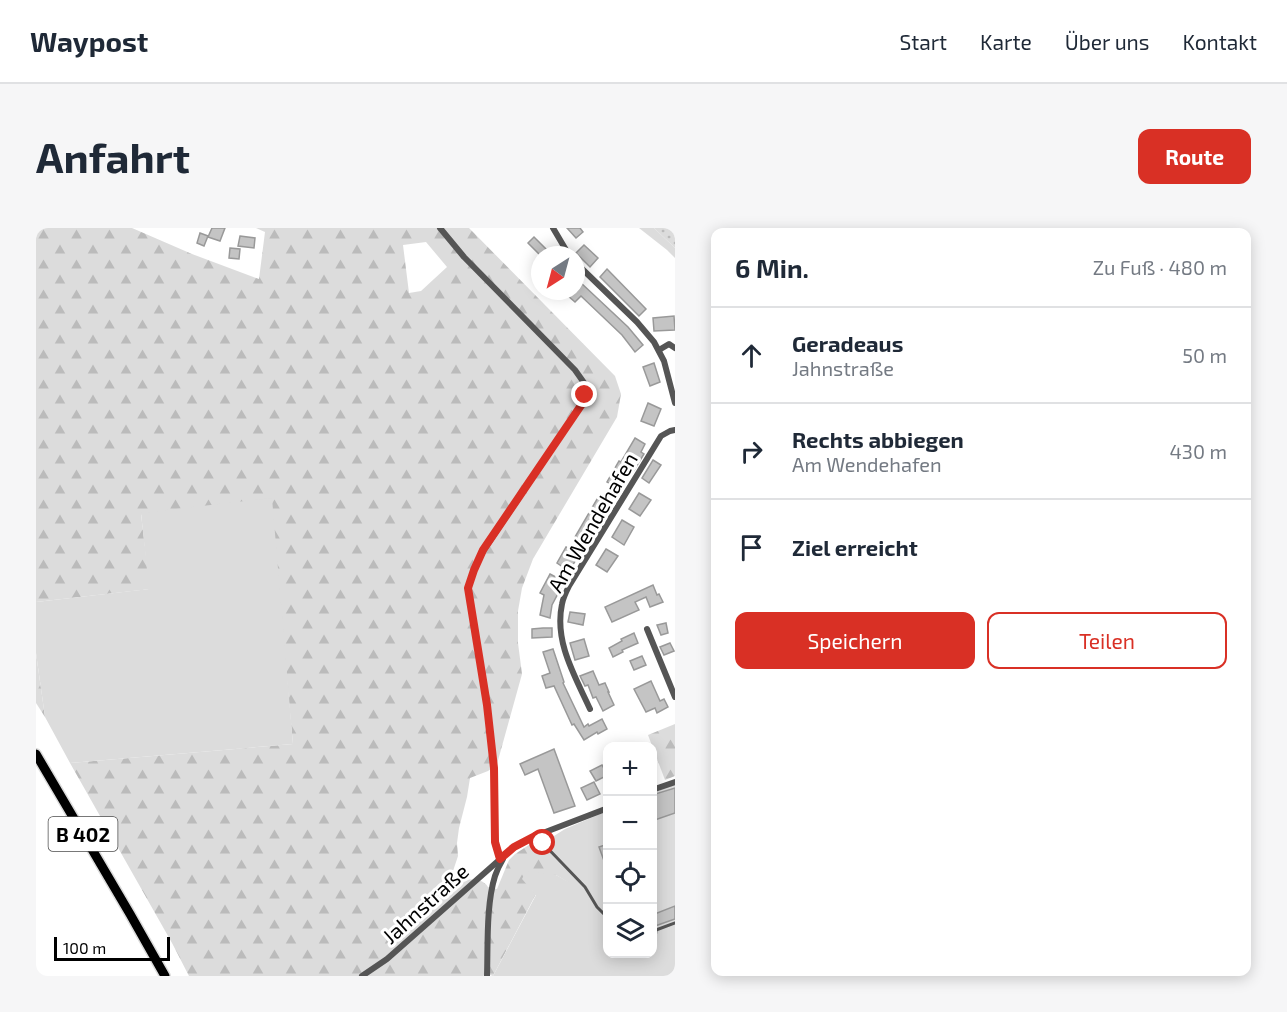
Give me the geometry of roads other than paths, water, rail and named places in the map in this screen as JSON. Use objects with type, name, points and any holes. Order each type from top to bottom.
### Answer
[{"type":"main road","name":"B 402","points":[[36,754],[165,976]]},
{"type":"street","points":[[440,228],[464,257],[575,370],[587,387],[584,401],[483,550],[468,588],[487,705],[494,768],[495,842],[502,857],[491,892],[487,976]]},
{"type":"street","points":[[553,228],[564,246]]},
{"type":"street","points":[[585,271],[637,322],[659,350],[675,403]]},
{"type":"street","points":[[659,350],[673,344]]},
{"type":"street","name":"Am Wendehafen","points":[[590,709],[566,656],[560,633],[562,603],[569,586],[661,436],[675,430]]},
{"type":"street","points":[[647,629],[675,697]]},
{"type":"street","points":[[657,788],[675,782]]},
{"type":"street","name":"Jahnstraße","points":[[362,976],[396,951],[514,847],[535,836],[603,810]]},
{"type":"lane","points":[[535,836],[585,887],[603,913]]},
{"type":"lane","points":[[657,930],[675,923]]}]
